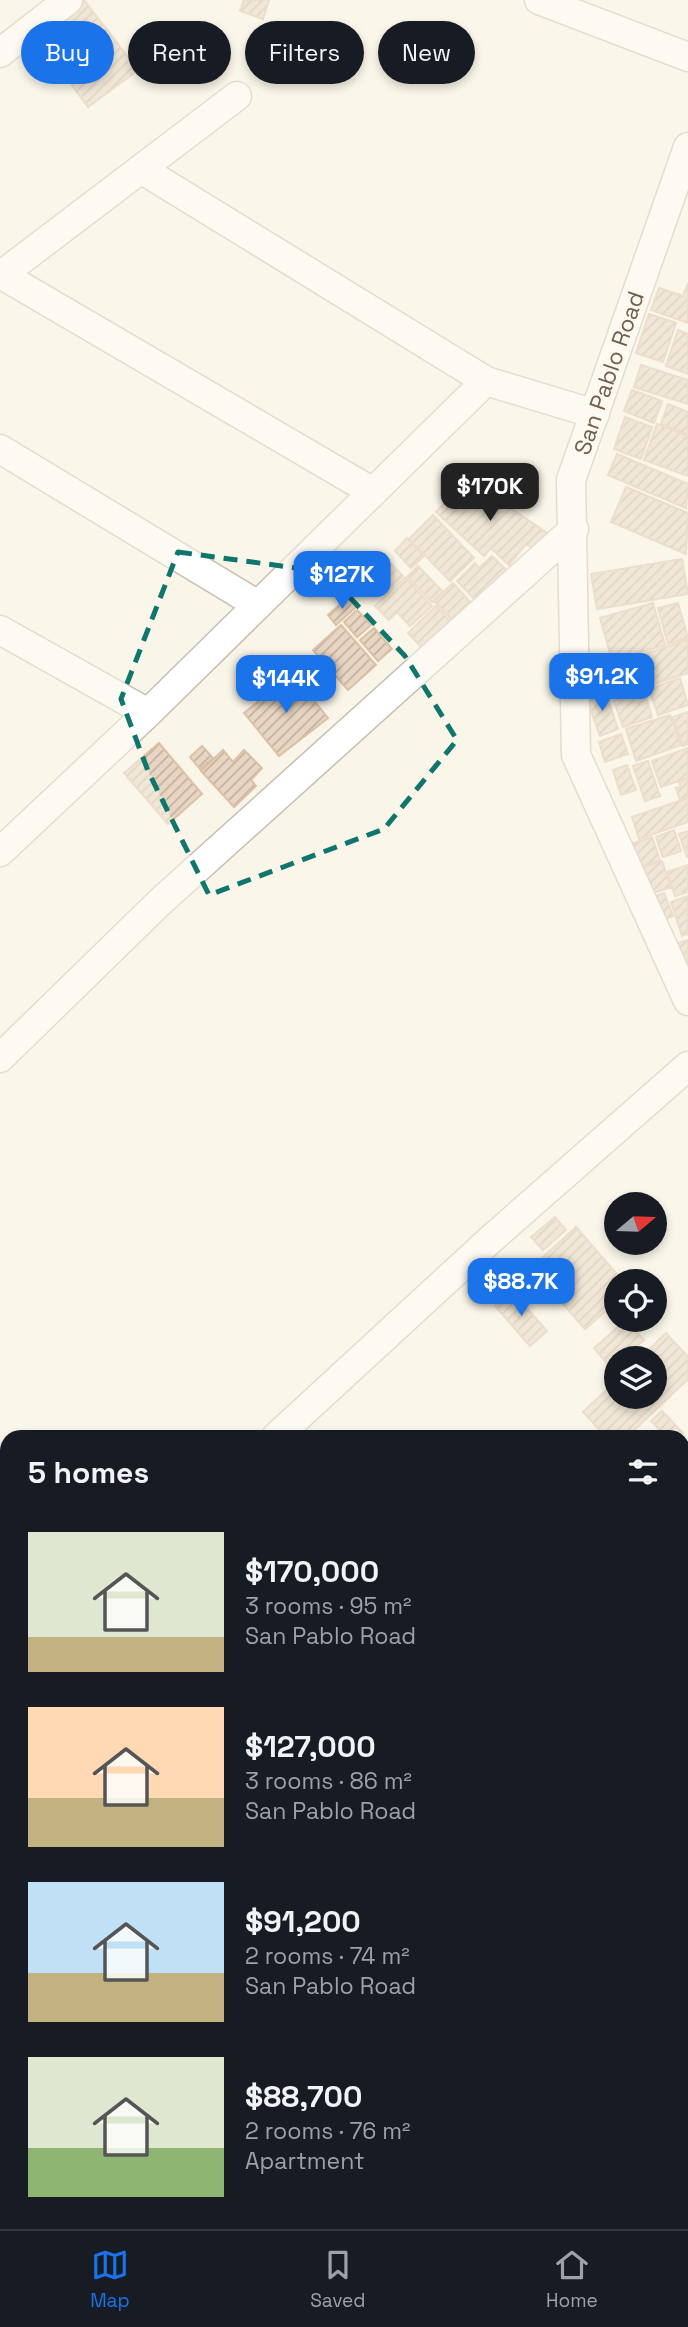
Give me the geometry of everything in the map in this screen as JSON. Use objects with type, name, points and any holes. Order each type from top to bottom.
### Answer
[{"type":"street","points":[[0,53],[68,0]]},
{"type":"street","points":[[540,0],[688,57]]},
{"type":"street","points":[[237,96],[1,276],[373,492]]},
{"type":"street","name":"San Pablo Road","points":[[688,147],[571,480],[574,529],[576,755],[688,1001]]},
{"type":"street","points":[[141,169],[486,381],[595,414]]},
{"type":"street","points":[[0,852],[148,713],[486,381]]},
{"type":"street","points":[[0,449],[258,605]]},
{"type":"street","points":[[0,1058],[160,902],[574,529]]},
{"type":"street","points":[[3,637],[148,713]]},
{"type":"street","points":[[284,1430],[490,1240],[688,1066]]},
{"type":"highlighted area","points":[[178,552],[326,572],[405,656],[457,740],[384,829],[209,895],[148,771],[121,699]]},
{"type":"building","points":[[84,0],[100,21],[56,21]]},
{"type":"building","points":[[244,0],[269,0],[263,19],[240,11]]},
{"type":"building","points":[[114,39],[128,57],[128,77],[88,107],[71,84],[114,84]]},
{"type":"building","points":[[688,283],[688,323],[651,310],[659,288],[683,296]]},
{"type":"building","points":[[649,314],[676,323],[663,362],[636,353]]},
{"type":"building","points":[[678,330],[688,334],[688,374],[666,366]]},
{"type":"building","points":[[641,365],[688,380],[688,404],[634,387]]},
{"type":"building","points":[[632,390],[662,401],[654,423],[624,411]]},
{"type":"building","points":[[668,404],[688,412],[688,434],[661,424]]},
{"type":"building","points":[[625,417],[652,427],[641,459],[614,449]]},
{"type":"building","points":[[657,424],[688,436],[688,476],[644,460]]},
{"type":"building","points":[[617,454],[688,484],[686,508],[608,475]]},
{"type":"building","points":[[468,479],[550,535],[536,550],[526,544],[509,565],[491,548],[484,556],[436,512]]},
{"type":"building","points":[[626,487],[688,513],[686,554],[611,522]]},
{"type":"building","points":[[433,515],[474,558],[450,581],[409,539]]},
{"type":"building","points":[[407,538],[424,556],[411,568],[395,551]]},
{"type":"building","points":[[380,553],[403,576],[387,592],[365,569]]},
{"type":"building","points":[[492,556],[512,576],[482,607],[457,581],[475,563],[479,568]]},
{"type":"building","points":[[682,559],[688,594],[597,609],[591,574]]},
{"type":"building","points":[[418,566],[443,592],[432,602],[407,577]]},
{"type":"building","points":[[405,578],[432,606],[410,626],[397,612],[389,620],[375,606]]},
{"type":"building","points":[[453,583],[473,605],[455,622],[434,601]]},
{"type":"building","points":[[348,598],[356,607],[336,625],[328,615]]},
{"type":"building","points":[[653,603],[665,645],[612,660],[600,618]]},
{"type":"building","points":[[678,603],[688,638],[668,644],[658,608]]},
{"type":"building","points":[[436,606],[455,626],[427,653],[408,633]]},
{"type":"building","points":[[357,610],[371,625],[357,637],[344,622]]},
{"type":"building","points":[[341,625],[376,665],[348,690],[313,650]]},
{"type":"building","points":[[374,628],[392,649],[378,661],[360,640]]},
{"type":"building","points":[[688,640],[688,673],[635,690],[626,660]]},
{"type":"building","points":[[622,660],[632,691],[614,697],[605,665]]},
{"type":"building","points":[[293,674],[328,718],[279,756],[244,713]]},
{"type":"building","points":[[680,678],[688,705],[658,715],[649,689]]},
{"type":"building","points":[[605,691],[618,729],[600,736],[586,697]]},
{"type":"building","points":[[644,691],[652,717],[623,727],[614,701]]},
{"type":"building","points":[[688,712],[688,744],[683,746],[673,717]]},
{"type":"building","points":[[670,715],[681,745],[636,761],[626,729]]},
{"type":"building","points":[[621,734],[628,754],[605,762],[599,742]]},
{"type":"building","points":[[159,743],[202,794],[168,824],[124,773]]},
{"type":"building","points":[[202,746],[213,758],[200,769],[190,757]]},
{"type":"building","points":[[688,748],[688,778],[661,787],[652,761]]},
{"type":"building","points":[[223,750],[233,762],[244,750],[262,768],[251,780],[256,786],[234,807],[201,771]]},
{"type":"building","points":[[648,761],[660,796],[645,801],[633,766]]},
{"type":"building","points":[[627,765],[636,790],[621,795],[613,770]]},
{"type":"building","points":[[688,779],[688,797],[680,800],[676,788],[681,787],[679,782]]},
{"type":"building","points":[[688,798],[688,822],[639,839],[632,817]]},
{"type":"building","points":[[674,830],[681,851],[663,857],[656,837]]},
{"type":"building","points":[[688,831],[688,857],[687,857],[679,834]]},
{"type":"building","points":[[652,837],[660,860],[633,869],[625,846]]},
{"type":"building","points":[[662,861],[671,887],[643,896],[634,870]]},
{"type":"building","points":[[688,865],[688,892],[675,896],[667,872]]},
{"type":"building","points":[[664,893],[673,916],[655,923],[647,899]]},
{"type":"building","points":[[688,896],[688,934],[682,936],[671,902]]},
{"type":"building","points":[[688,940],[688,975],[671,945]]},
{"type":"building","points":[[555,1217],[566,1230],[543,1250],[531,1237]]},
{"type":"building","points":[[576,1227],[613,1269],[604,1269],[604,1312],[585,1329],[531,1268]]},
{"type":"building","points":[[512,1291],[547,1331],[530,1346],[495,1306]]},
{"type":"building","points":[[612,1332],[637,1332],[644,1340],[637,1346],[604,1346],[604,1360],[594,1348]]},
{"type":"building","points":[[666,1333],[688,1357],[688,1379],[667,1399],[667,1346],[652,1346]]},
{"type":"building","points":[[604,1392],[604,1409],[656,1409],[634,1430],[600,1430],[583,1412]]},
{"type":"building","points":[[662,1411],[680,1430],[660,1430],[651,1421]]}]
